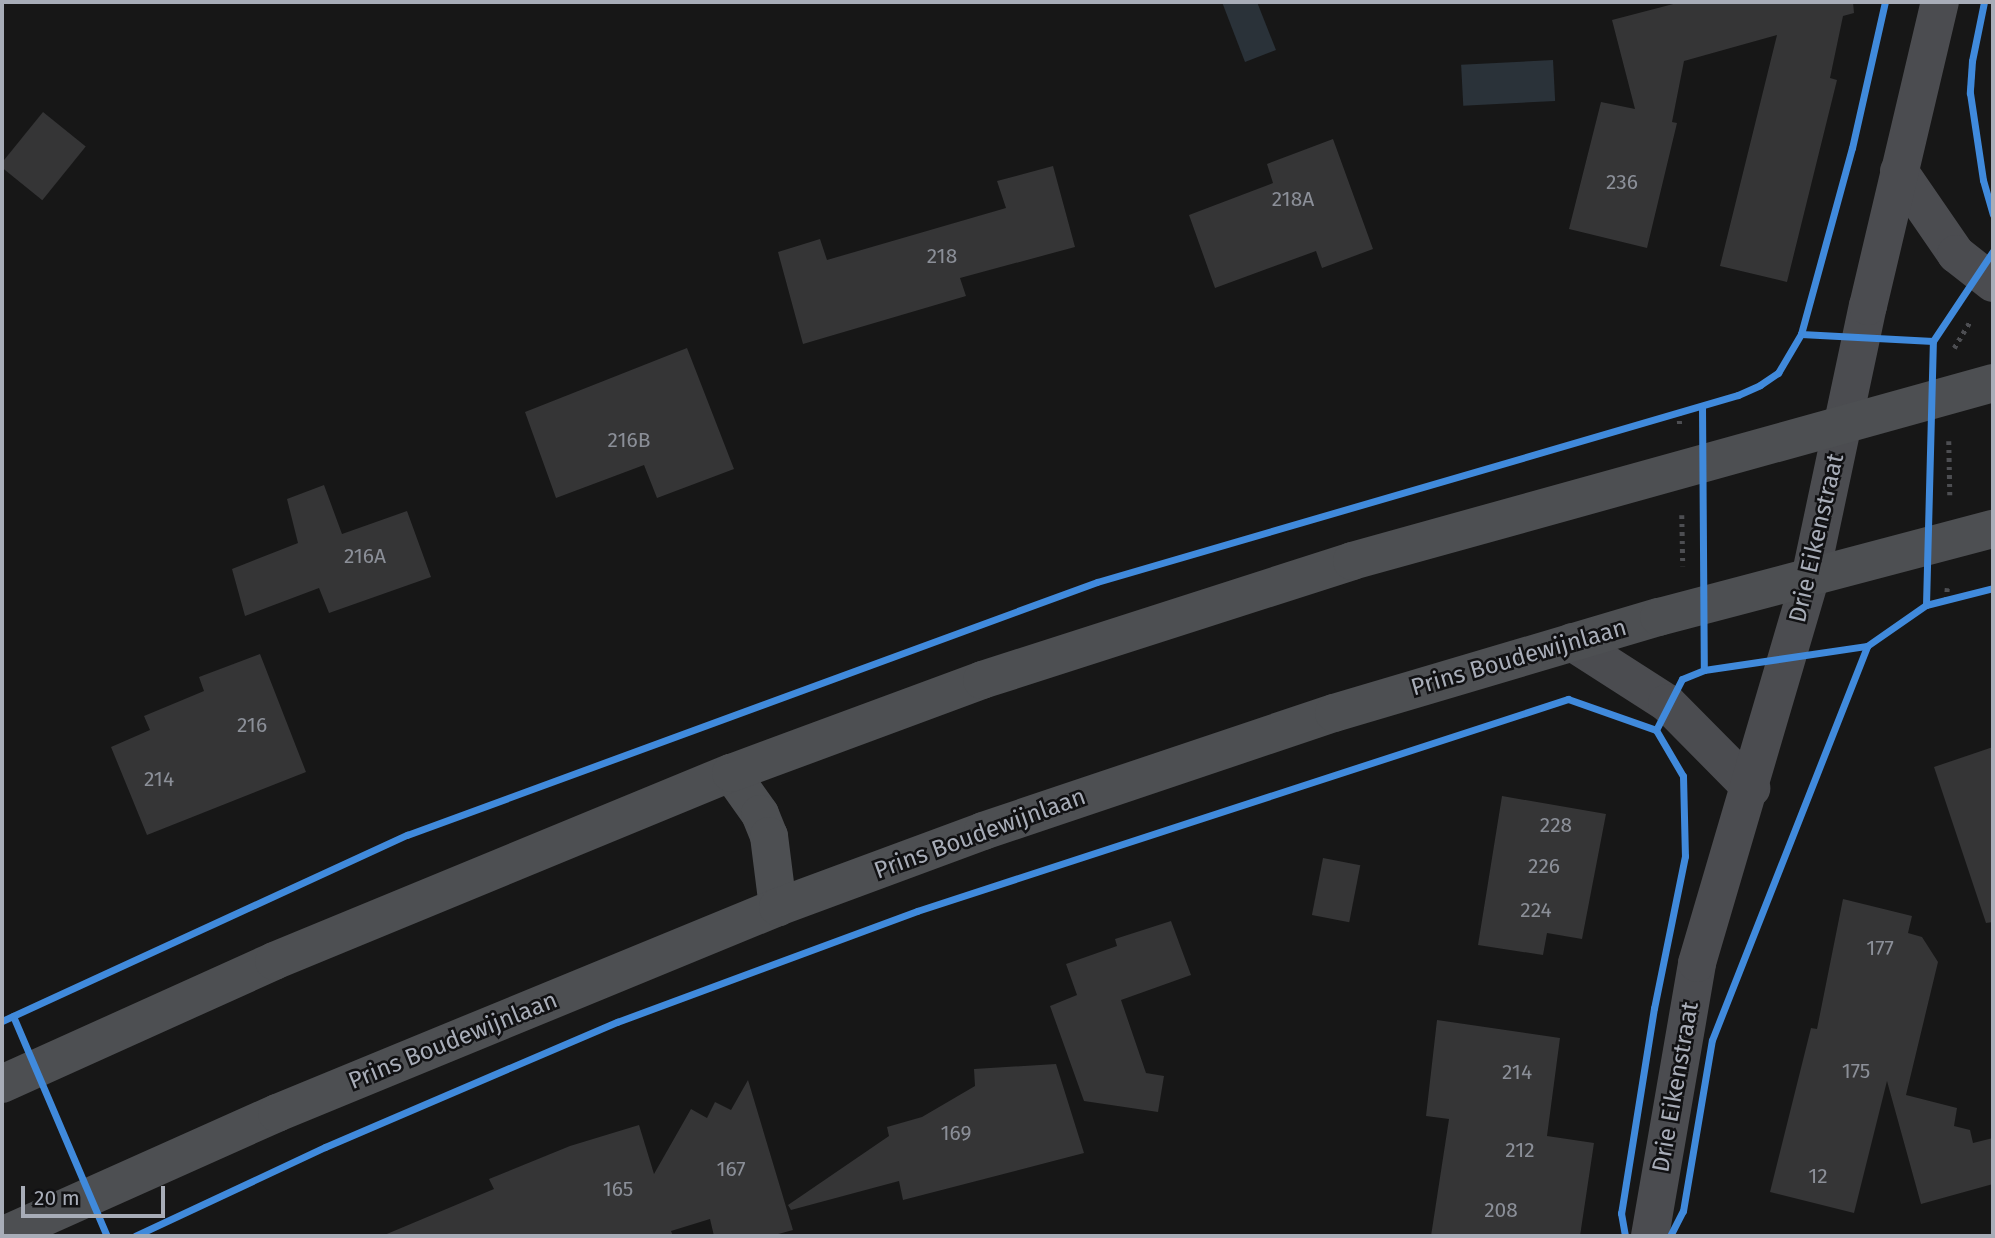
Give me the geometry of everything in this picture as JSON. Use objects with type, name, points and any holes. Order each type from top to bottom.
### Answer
[{"type":"main road","points":[[2,1084],[274,961],[731,773],[982,680],[1352,561],[1843,427],[1993,383]]},
{"type":"main road","name":"Prins Boudewijnlaan","points":[[2,1236],[277,1113],[778,907],[1149,775],[1572,642],[1993,529]]},
{"type":"main road","points":[[731,773],[760,814],[769,836],[778,907]]},
{"type":"street","name":"Drie Eikenstraat","points":[[1650,1236],[1697,963],[1751,788],[1810,578],[1899,172],[1940,2]]},
{"type":"street","points":[[1899,172],[1956,254],[1993,283]]},
{"type":"street","points":[[1572,642],[1667,703],[1751,788]]},
{"type":"path","points":[[1666,415],[1691,409]]},
{"type":"path","points":[[1679,412],[1684,610]]},
{"type":"path","points":[[1936,603],[1958,597]]},
{"type":"shaded area","points":[[1222,2],[1257,2],[1276,50],[1245,62]]},
{"type":"shaded area","points":[[1553,60],[1555,101],[1463,106],[1461,65]]},
{"type":"building","points":[[1681,2],[1853,2],[1854,13],[1843,16],[1830,78],[1837,80],[1787,282],[1720,266],[1777,35],[1684,61],[1672,122],[1677,123],[1647,248],[1569,229],[1601,102],[1635,109],[1612,20]]},
{"type":"building","points":[[43,112],[86,147],[42,200],[2,168],[2,163]]},
{"type":"building","points":[[1333,139],[1373,249],[1322,268],[1316,251],[1215,288],[1189,215],[1273,183],[1267,164]]},
{"type":"building","points":[[1053,166],[1075,247],[960,278],[966,296],[803,344],[778,252],[820,239],[827,260],[1006,208],[997,181]]},
{"type":"building","points":[[687,348],[734,469],[657,498],[644,465],[556,498],[525,412]]},
{"type":"building","points":[[324,485],[342,534],[407,511],[431,577],[329,613],[319,588],[245,616],[232,569],[298,543],[287,499]]},
{"type":"building","points":[[260,654],[306,772],[147,835],[111,747],[150,730],[144,716],[204,691],[199,677]]},
{"type":"building","points":[[1993,747],[1993,922],[1986,923],[1934,767]]},
{"type":"building","points":[[1502,796],[1606,814],[1582,939],[1547,933],[1543,955],[1478,945]]},
{"type":"building","points":[[1323,858],[1360,865],[1349,922],[1312,915]]},
{"type":"building","points":[[1843,899],[1912,916],[1908,933],[1922,937],[1938,962],[1906,1095],[1957,1108],[1954,1126],[1970,1130],[1973,1143],[1993,1138],[1993,1184],[1921,1204],[1887,1081],[1854,1213],[1770,1192],[1811,1028],[1817,1029]]},
{"type":"building","points":[[1171,921],[1191,975],[1121,1000],[1146,1073],[1164,1076],[1158,1112],[1084,1101],[1050,1006],[1077,995],[1066,964],[1117,946],[1115,939]]},
{"type":"building","points":[[1437,1020],[1560,1038],[1547,1136],[1594,1143],[1580,1236],[1431,1236],[1449,1119],[1426,1116]]},
{"type":"building","points":[[1056,1064],[1084,1153],[903,1200],[899,1181],[791,1210],[788,1205],[889,1136],[887,1127],[922,1117],[975,1086],[974,1069]]},
{"type":"building","points":[[748,1080],[793,1230],[771,1236],[714,1236],[710,1219],[671,1231],[673,1236],[382,1236],[494,1189],[489,1179],[570,1146],[639,1125],[654,1174],[691,1109],[707,1118],[715,1102],[731,1110]]},
{"type":"cycle path","points":[[2,1021],[407,835],[1097,582],[1738,395],[1760,385],[1778,373],[1801,334],[1852,148],[1885,2]]},
{"type":"cycle path","points":[[1984,2],[1972,61],[1970,93],[1983,180],[1993,215]]},
{"type":"cycle path","points":[[1801,334],[1933,341],[1993,251]]},
{"type":"cycle path","points":[[1926,605],[1933,341]]},
{"type":"cycle path","points":[[1702,406],[1704,670]]},
{"type":"cycle path","points":[[1656,730],[1682,679],[1704,670],[1867,646],[1926,605],[1993,588]]},
{"type":"cycle path","points":[[1670,1236],[1683,1211],[1712,1040],[1867,646]]},
{"type":"cycle path","points":[[135,1236],[325,1147],[617,1022],[917,911],[1568,699],[1656,730],[1683,776],[1685,856],[1654,1008],[1621,1213],[1625,1236]]},
{"type":"cycle path","points":[[13,1016],[107,1236]]}]
